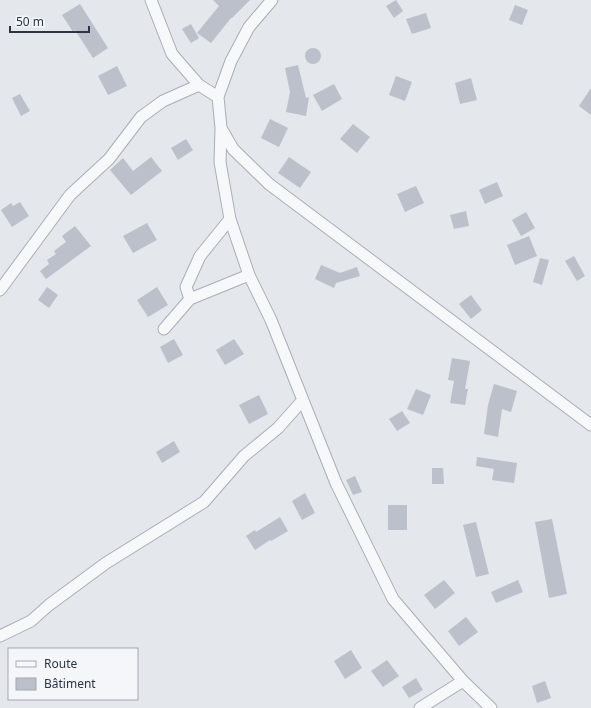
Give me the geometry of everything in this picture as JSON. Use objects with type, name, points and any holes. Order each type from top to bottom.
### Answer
[{"type":"street","points":[[151,0],[172,54],[199,85],[218,97]]},
{"type":"street","points":[[272,0],[250,27],[231,61],[218,97],[221,128],[220,162],[230,219],[249,275],[271,320],[302,401],[336,483],[393,599],[463,681],[492,708]]},
{"type":"street","points":[[0,290],[70,195],[109,159],[141,117],[163,101],[199,85]]},
{"type":"street","points":[[221,128],[233,149],[269,184],[591,425]]},
{"type":"street","points":[[190,299],[186,287],[200,256],[230,219]]},
{"type":"street","points":[[164,329],[190,299],[249,275]]},
{"type":"street","points":[[0,636],[31,620],[106,563],[204,502],[244,456],[278,428],[302,401]]},
{"type":"street","points":[[420,708],[463,681]]},
{"type":"building","points":[[213,0],[250,0],[231,18],[211,43],[197,33],[219,6]]},
{"type":"building","points":[[396,0],[403,11],[394,18],[386,6]]},
{"type":"building","points":[[80,4],[108,48],[93,58],[75,30],[73,32],[62,15]]},
{"type":"building","points":[[515,5],[528,10],[522,25],[509,20]]},
{"type":"building","points":[[426,13],[431,28],[412,34],[406,19]]},
{"type":"building","points":[[191,24],[199,38],[191,43],[182,29]]},
{"type":"building","points":[[313,48],[320,53],[321,56],[316,63],[313,64],[306,59],[305,56],[310,49]]},
{"type":"building","points":[[298,65],[306,98],[309,97],[306,116],[286,112],[290,92],[285,68]]},
{"type":"building","points":[[117,66],[127,86],[108,95],[98,76]]},
{"type":"building","points":[[396,76],[412,82],[405,101],[389,95]]},
{"type":"building","points":[[471,78],[477,100],[460,104],[455,83]]},
{"type":"building","points":[[334,84],[342,99],[322,111],[313,95]]},
{"type":"building","points":[[591,88],[591,115],[579,106]]},
{"type":"building","points":[[20,94],[30,111],[21,116],[12,98]]},
{"type":"building","points":[[270,119],[288,128],[279,147],[261,138]]},
{"type":"building","points":[[353,124],[370,137],[357,153],[340,139]]},
{"type":"building","points":[[186,139],[193,150],[178,160],[171,148]]},
{"type":"building","points":[[151,157],[162,171],[131,195],[110,170],[123,158],[133,171]]},
{"type":"building","points":[[289,157],[311,172],[300,188],[278,173]]},
{"type":"building","points":[[497,182],[503,196],[485,204],[479,190]]},
{"type":"building","points":[[416,186],[424,203],[405,212],[397,194]]},
{"type":"building","points":[[20,202],[29,216],[12,227],[1,210],[11,203],[13,206]]},
{"type":"building","points":[[466,211],[469,226],[454,229],[450,215]]},
{"type":"building","points":[[526,212],[535,228],[521,236],[512,220]]},
{"type":"building","points":[[147,223],[157,240],[133,253],[123,236]]},
{"type":"building","points":[[75,226],[91,246],[46,279],[40,271],[49,264],[47,260],[56,254],[54,251],[66,242],[62,236]]},
{"type":"building","points":[[529,236],[537,256],[515,265],[507,245]]},
{"type":"building","points":[[574,256],[585,276],[577,281],[565,261]]},
{"type":"building","points":[[540,258],[549,260],[542,285],[533,282]]},
{"type":"building","points":[[321,265],[340,273],[357,267],[360,276],[336,283],[334,288],[315,279]]},
{"type":"building","points":[[47,287],[58,295],[49,308],[38,300]]},
{"type":"building","points":[[157,287],[168,305],[148,317],[137,300]]},
{"type":"building","points":[[471,295],[482,310],[471,319],[459,304]]},
{"type":"building","points":[[174,339],[183,355],[168,363],[160,347]]},
{"type":"building","points":[[234,339],[244,354],[225,365],[216,350]]},
{"type":"building","points":[[452,358],[470,361],[465,389],[468,389],[465,405],[450,403],[454,381],[448,380]]},
{"type":"building","points":[[494,384],[517,391],[511,412],[502,409],[498,437],[484,434],[488,405]]},
{"type":"building","points":[[416,389],[431,395],[423,415],[407,409]]},
{"type":"building","points":[[259,395],[268,414],[249,424],[239,405]]},
{"type":"building","points":[[402,411],[410,423],[397,431],[389,419]]},
{"type":"building","points":[[174,441],[180,452],[162,463],[156,452]]},
{"type":"building","points":[[477,457],[517,463],[514,483],[492,480],[494,469],[476,466]]},
{"type":"building","points":[[432,468],[443,468],[444,484],[432,484]]},
{"type":"building","points":[[355,476],[362,492],[353,495],[346,480]]},
{"type":"building","points":[[305,493],[315,513],[302,520],[292,501]]},
{"type":"building","points":[[388,505],[407,505],[407,530],[388,530]]},
{"type":"building","points":[[280,517],[288,531],[255,550],[246,536],[255,530],[256,532]]},
{"type":"building","points":[[552,519],[567,594],[549,598],[535,522]]},
{"type":"building","points":[[476,522],[489,574],[476,577],[463,525]]},
{"type":"building","points":[[444,580],[455,593],[435,609],[424,595]]},
{"type":"building","points":[[518,580],[523,592],[496,603],[491,592]]},
{"type":"building","points":[[466,617],[478,632],[459,646],[448,631]]},
{"type":"building","points":[[351,650],[362,668],[345,679],[334,661]]},
{"type":"building","points":[[387,660],[399,676],[383,687],[371,671]]},
{"type":"building","points":[[416,678],[423,690],[409,698],[402,687]]},
{"type":"building","points":[[545,681],[551,698],[537,703],[532,686]]}]
